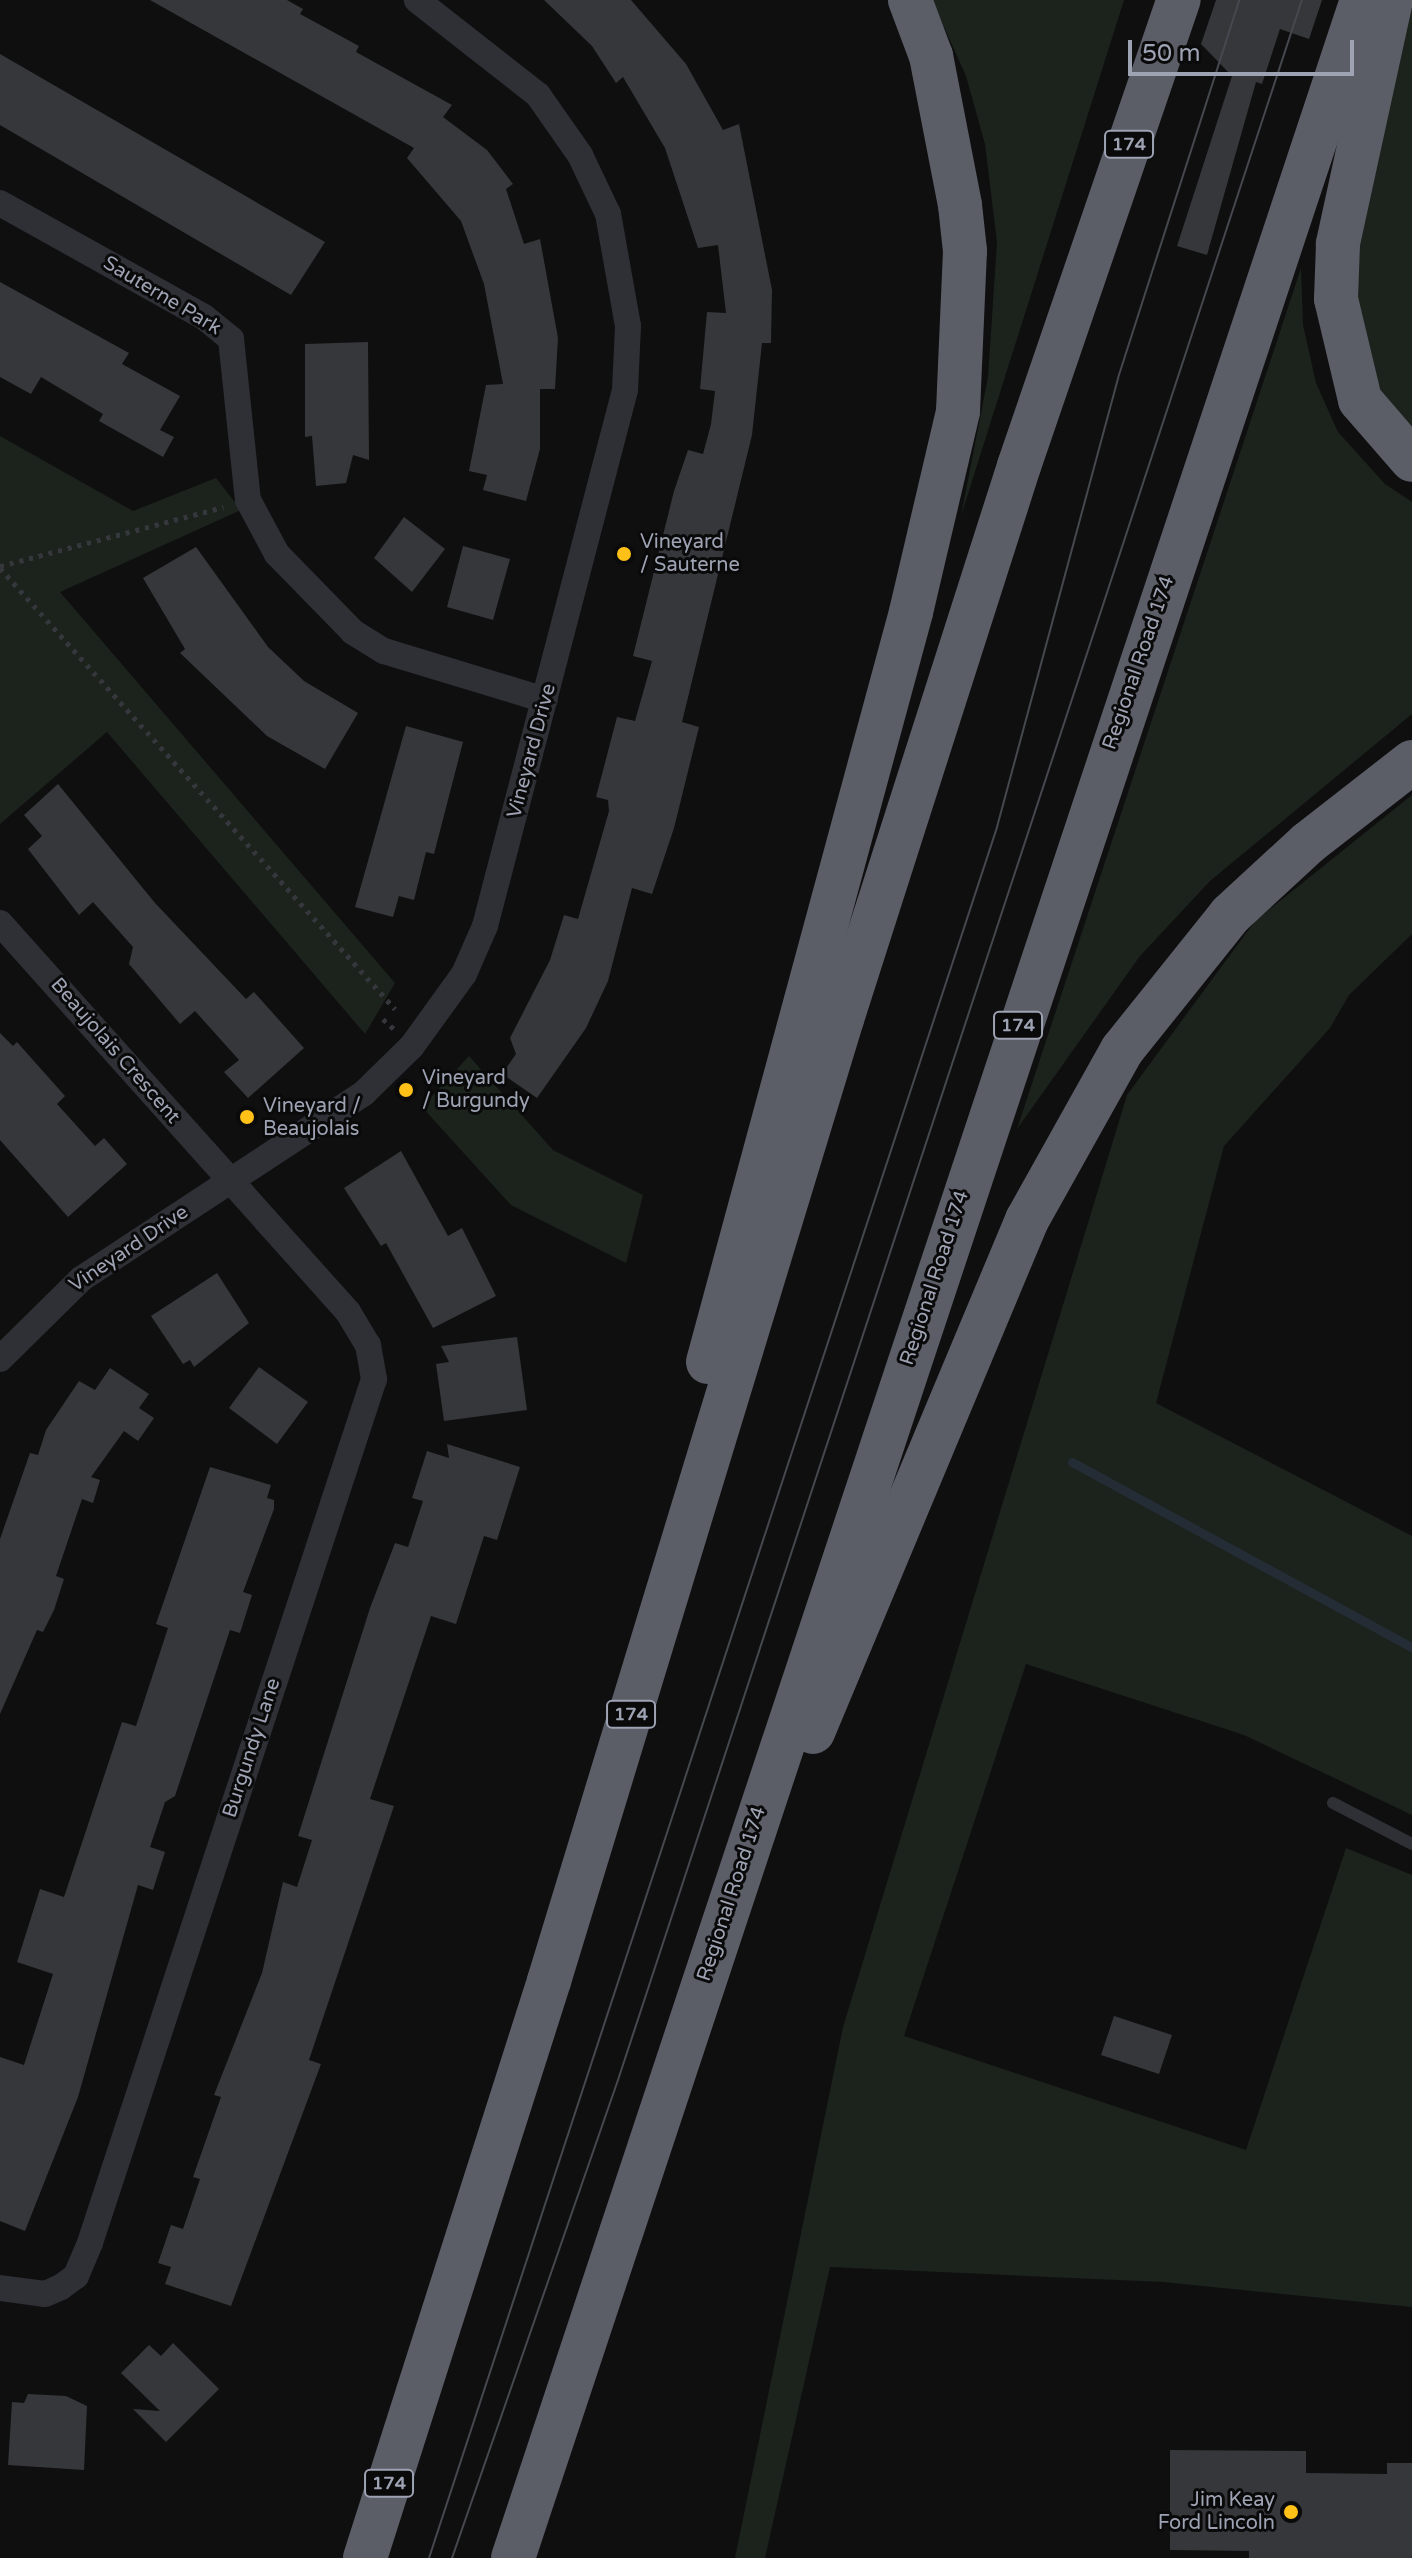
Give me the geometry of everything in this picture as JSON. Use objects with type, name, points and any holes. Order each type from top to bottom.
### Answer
[{"type":"highway","points":[[413,2407],[531,2027],[946,470],[958,411],[965,251],[947,123],[910,0]]},
{"type":"highway","points":[[1079,289],[1164,0]]},
{"type":"highway","name":"174","points":[[365,2558],[842,1019],[1079,289],[1179,0]]},
{"type":"highway","name":"Regional Road 174","points":[[513,2558],[1362,0]]},
{"type":"highway","points":[[1391,0],[1338,244],[1336,299],[1360,400],[1412,460]]},
{"type":"highway","points":[[680,2052],[1027,1220],[1073,1132],[1122,1050],[1230,915],[1308,843],[1412,762]]},
{"type":"street","name":"Vineyard Drive","points":[[0,1359],[81,1279],[364,1093],[412,1046],[464,974],[497,885],[625,390],[625,289],[608,214],[559,124],[513,73],[417,0]]},
{"type":"street","name":"Sauterne Park","points":[[0,203],[204,317],[231,339],[248,500],[277,554],[353,632],[384,651],[545,700]]},
{"type":"street","name":"Beaujolais Crescent","points":[[0,923],[229,1182]]},
{"type":"street","name":"Burgundy Lane","points":[[0,2288],[45,2294],[61,2287],[76,2276],[90,2243],[374,1379],[360,1327],[229,1182]]},
{"type":"lane","points":[[1333,1803],[1412,1844]]},
{"type":"path","points":[[248,500],[0,567],[395,1009]]},
{"type":"shaded area","points":[[932,0],[1124,0],[961,516],[988,377],[997,242],[985,144],[966,76]]},
{"type":"shaded area","points":[[1412,8],[1412,435],[1375,389],[1345,282],[1381,95]]},
{"type":"shaded area","points":[[1301,268],[1303,325],[1316,383],[1338,432],[1385,484],[1412,502],[1412,714],[1210,881],[1140,956],[1017,1129]]},
{"type":"shaded area","points":[[0,436],[133,511],[216,478],[241,510],[60,592],[395,983],[365,1034],[107,732],[0,824]]},
{"type":"shaded area","points":[[1412,795],[1412,934],[1349,995],[1330,1028],[1224,1146],[1156,1403],[1412,1536],[1412,1815],[1244,1735],[1026,1664],[904,2036],[1246,2150],[1346,1848],[1412,1875],[1412,2307],[1163,2282],[830,2267],[765,2558],[735,2558],[843,2027],[1127,1095],[1255,921]]},
{"type":"shaded area","points":[[469,1056],[553,1150],[643,1195],[626,1263],[511,1205],[422,1107]]},
{"type":"building","points":[[150,0],[287,0],[303,9],[300,14],[359,46],[356,52],[452,105],[443,117],[487,150],[513,184],[506,189],[524,244],[540,239],[558,338],[555,389],[540,389],[540,449],[526,501],[483,490],[487,475],[469,471],[486,385],[503,384],[484,284],[461,221],[407,158],[414,148]]},
{"type":"building","points":[[544,0],[631,0],[686,64],[723,130],[739,124],[772,290],[771,343],[762,343],[752,435],[682,722],[699,727],[674,828],[652,894],[632,888],[608,981],[586,1028],[537,1098],[502,1074],[516,1054],[510,1038],[550,960],[564,915],[578,919],[609,811],[608,800],[596,797],[617,717],[635,721],[652,661],[633,656],[674,491],[688,450],[703,454],[711,424],[715,391],[700,389],[707,312],[726,313],[718,245],[698,248],[665,148],[623,77],[616,83],[592,46]]},
{"type":"building","points":[[1216,0],[1322,0],[1309,39],[1280,29],[1262,84],[1256,82],[1207,255],[1177,246],[1232,76],[1201,44]]},
{"type":"building","points":[[0,54],[325,242],[291,295],[0,125]]},
{"type":"building","points":[[0,282],[129,353],[122,364],[180,396],[160,430],[174,437],[163,457],[99,421],[103,414],[41,377],[31,394],[0,377]]},
{"type":"building","points":[[368,342],[369,460],[353,455],[346,483],[316,486],[312,436],[305,437],[305,344]]},
{"type":"building","points":[[404,517],[445,549],[412,592],[374,558]]},
{"type":"building","points":[[463,546],[510,559],[493,620],[447,607]]},
{"type":"building","points":[[196,547],[268,647],[304,681],[358,713],[325,769],[267,736],[180,653],[185,649],[143,578]]},
{"type":"building","points":[[406,726],[463,742],[434,854],[426,852],[414,900],[399,896],[393,917],[355,907]]},
{"type":"building","points":[[58,784],[155,903],[246,999],[254,992],[304,1048],[248,1098],[224,1072],[239,1060],[195,1011],[180,1024],[129,964],[133,947],[93,902],[79,915],[28,849],[42,836],[24,815]]},
{"type":"building","points":[[0,1033],[13,1046],[17,1042],[65,1096],[57,1104],[95,1146],[104,1138],[127,1164],[68,1217],[0,1140]]},
{"type":"building","points":[[401,1151],[448,1236],[462,1228],[496,1296],[433,1328],[386,1243],[381,1246],[344,1188]]},
{"type":"building","points":[[217,1273],[249,1323],[194,1367],[190,1360],[183,1364],[151,1316]]},
{"type":"building","points":[[517,1337],[527,1410],[444,1421],[436,1364],[449,1362],[441,1346]]},
{"type":"building","points":[[259,1367],[308,1402],[277,1444],[229,1408]]},
{"type":"building","points":[[110,1368],[149,1394],[139,1408],[154,1418],[138,1441],[124,1431],[91,1477],[100,1480],[93,1503],[82,1499],[56,1576],[64,1579],[54,1610],[43,1632],[37,1630],[0,1714],[0,1539],[30,1453],[38,1455],[46,1430],[79,1381],[95,1390]]},
{"type":"building","points":[[447,1444],[520,1467],[497,1540],[484,1536],[456,1624],[431,1616],[370,1799],[394,1806],[309,2060],[321,2064],[231,2306],[165,2284],[171,2267],[158,2263],[171,2225],[183,2229],[200,2179],[193,2177],[221,2097],[214,2095],[262,1973],[283,1882],[297,1887],[312,1840],[298,1836],[370,1608],[395,1543],[408,1547],[423,1501],[412,1498],[427,1451],[449,1458]]},
{"type":"building","points":[[210,1467],[271,1485],[267,1498],[274,1500],[274,1509],[243,1592],[252,1595],[240,1633],[230,1630],[175,1796],[165,1802],[150,1847],[165,1852],[153,1890],[138,1885],[78,2097],[25,2231],[0,2221],[0,2057],[24,2065],[53,1974],[17,1962],[40,1889],[64,1897],[122,1722],[136,1726],[168,1628],[156,1624]]},
{"type":"building","points":[[1114,2016],[1172,2035],[1159,2074],[1101,2055]]},
{"type":"building","points":[[173,2343],[219,2389],[166,2442],[133,2409],[160,2411],[121,2373],[149,2345],[161,2356]]},
{"type":"building","points":[[28,2394],[66,2396],[87,2406],[84,2470],[8,2465],[12,2402],[24,2403]]},
{"type":"building","name":"Jim Keay Ford Lincoln","points":[[1170,2450],[1306,2451],[1306,2473],[1387,2474],[1387,2463],[1412,2463],[1412,2558],[1249,2558],[1249,2551],[1170,2550]]},
{"type":"waterway","points":[[1072,1462],[1412,1647]]},
{"type":"tram line","points":[[429,2558],[997,827],[1118,378],[1239,0]]},
{"type":"tram line","points":[[452,2558],[618,2080],[1302,0]]},
{"type":"place","name":"Vineyard / Sauterne","points":[[624,554]]},
{"type":"place","name":"Vineyard / Burgundy","points":[[406,1090]]},
{"type":"place","name":"Vineyard / Beaujolais","points":[[247,1117]]},
{"type":"place","name":"Jim Keay Ford Lincoln","points":[[1291,2512]]}]
